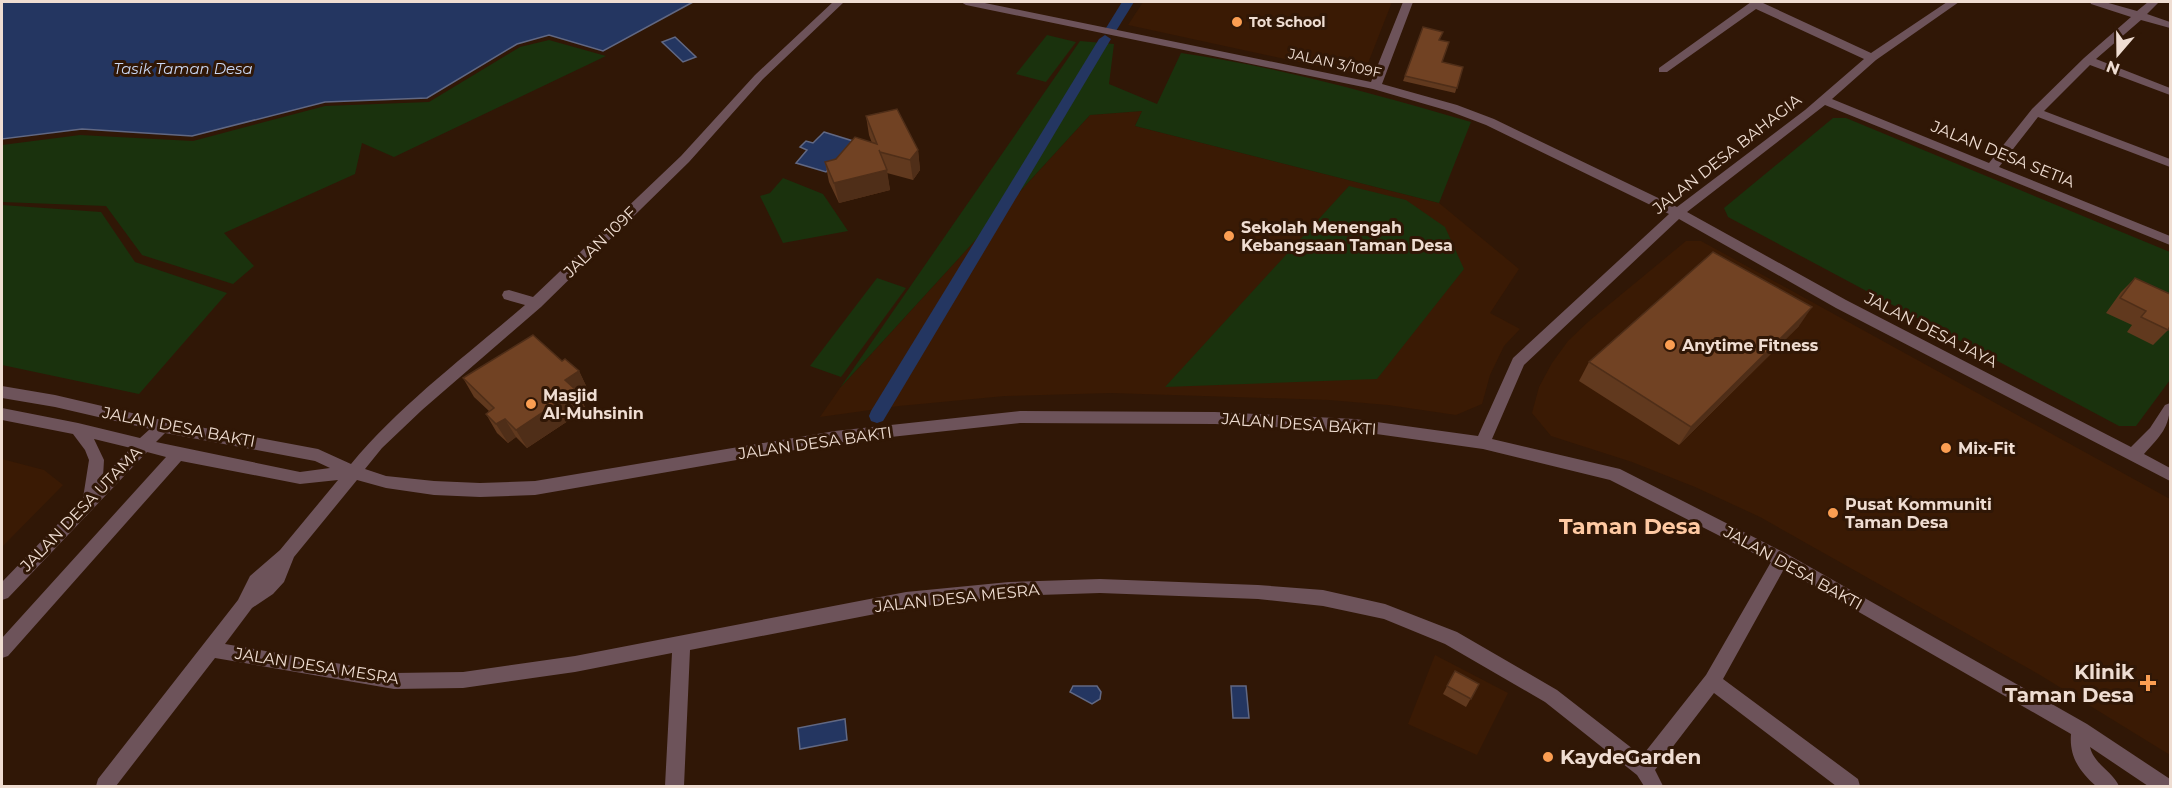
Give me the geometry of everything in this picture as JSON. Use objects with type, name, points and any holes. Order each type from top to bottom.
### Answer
[{"type":"street","name":"JALAN 109F","points":[[352,472],[377,444],[417,406],[536,303],[686,159],[759,77],[839,2]]},
{"type":"street","name":"JALAN 3/109F","points":[[966,2],[1375,86],[1453,108],[1506,129],[1678,213]]},
{"type":"street","points":[[1375,86],[1408,2]]},
{"type":"street","name":"JALAN DESA BAHAGIA","points":[[1483,443],[1518,362],[1678,213],[1823,100],[1872,58],[1954,2]]},
{"type":"street","points":[[2095,2],[2170,25]]},
{"type":"street","points":[[1992,167],[2036,112],[2088,60],[2154,2]]},
{"type":"street","points":[[1663,70],[1756,3],[1872,58]]},
{"type":"street","points":[[2088,60],[2170,92]]},
{"type":"street","name":"JALAN DESA SETIA","points":[[1823,100],[2170,241]]},
{"type":"street","points":[[2036,112],[2170,163]]},
{"type":"street","name":"JALAN DESA JAYA","points":[[1678,213],[1840,304],[2134,454],[2170,475]]},
{"type":"street","points":[[509,295],[536,303]]},
{"type":"street","name":"JALAN DESA BAKTI","points":[[2,392],[55,401],[162,426],[318,455],[352,472],[386,482],[434,488],[480,490],[535,488],[835,437],[1020,417],[1215,418],[1354,425],[1483,443],[1614,474],[1781,559],[2080,730],[2164,786]]},
{"type":"street","points":[[2134,454],[2155,432],[2170,409]]},
{"type":"street","name":"JALAN DESA BAKTI","points":[[2,414],[78,429],[178,454],[300,478],[352,472]]},
{"type":"street","name":"JALAN DESA UTAMA","points":[[2,592],[162,426]]},
{"type":"street","points":[[78,429],[94,448],[97,458],[97,470],[89,501]]},
{"type":"street","points":[[2,650],[178,454]]},
{"type":"street","name":"JALAN DESA MESRA","points":[[105,786],[246,603],[263,593],[285,568],[286,555],[352,472]]},
{"type":"street","points":[[1644,769],[1712,681],[1781,559]]},
{"type":"street","name":"JALAN DESA MESRA","points":[[211,649],[393,681],[452,681],[575,664],[906,600],[1009,589],[1100,586],[1323,597],[1385,612],[1451,638],[1551,696],[1644,769],[1654,786]]},
{"type":"street","points":[[675,786],[681,644]]},
{"type":"street","points":[[1712,681],[1851,786]]},
{"type":"street","points":[[2080,730],[2078,747],[2082,757],[2109,786]]},
{"type":"shaded area","points":[[1143,2],[1392,2],[1363,76],[1128,25]]},
{"type":"shaded area","name":"Sekolah Menengah Kebangsaan Taman Desa","points":[[1142,111],[1135,126],[1439,203],[1519,269],[1490,313],[1520,329],[1504,346],[1490,375],[1482,404],[1456,415],[1388,405],[1329,400],[1111,393],[1005,396],[899,406],[820,417],[840,388],[1090,115]]},
{"type":"shaded area","points":[[1686,241],[1701,241],[2170,499],[2170,755],[2040,675],[1760,517],[1695,487],[1632,462],[1551,436],[1532,413],[1539,387],[1552,363],[1568,341],[1588,322]]},
{"type":"shaded area","points":[[2,459],[44,470],[63,485],[2,547]]},
{"type":"shaded area","points":[[1435,655],[1508,693],[1477,755],[1408,724]]},
{"type":"green space","points":[[1047,35],[1076,42],[1046,82],[1016,74]]},
{"type":"green space","points":[[549,40],[606,56],[394,157],[362,143],[355,174],[224,233],[254,266],[233,284],[142,255],[106,206],[2,202],[2,145],[80,135],[193,141],[325,106],[429,102],[520,47]]},
{"type":"green space","points":[[1080,41],[1114,44],[1109,84],[1157,104],[1181,53],[1291,74],[1471,122],[1439,203],[1135,126],[1142,111],[1090,115],[840,388]]},
{"type":"green space","points":[[1833,118],[1846,118],[2170,252],[2170,380],[2136,426],[2119,426],[1728,217],[1724,208]]},
{"type":"green space","points":[[783,178],[823,194],[848,231],[783,243],[760,196],[770,193]]},
{"type":"green space","points":[[1349,186],[1406,200],[1445,227],[1464,269],[1377,379],[1165,387]]},
{"type":"green space","points":[[2,205],[101,212],[135,262],[227,293],[139,394],[2,365]]},
{"type":"green space","points":[[877,278],[906,288],[841,377],[810,366]]},
{"type":"water","name":"Tasik Taman Desa","points":[[2,2],[693,2],[603,51],[549,35],[517,44],[427,98],[325,102],[192,136],[82,129],[2,139]]},
{"type":"water","points":[[675,37],[696,57],[683,62],[662,42]]},
{"type":"water","points":[[824,132],[853,141],[826,172],[796,163],[807,150],[800,147],[806,141],[813,143]]},
{"type":"water","points":[[1073,686],[1097,686],[1101,692],[1100,699],[1092,704],[1070,692]]},
{"type":"water","points":[[1231,686],[1246,686],[1249,718],[1233,718]]},
{"type":"water","points":[[845,719],[847,740],[800,749],[798,728]]},
{"type":"building","points":[[1423,27],[1443,32],[1439,40],[1449,42],[1442,62],[1463,67],[1457,88],[1405,76]]},
{"type":"building","points":[[897,109],[918,150],[910,160],[879,150],[887,170],[834,183],[825,162],[836,159],[855,137],[877,144],[866,116]]},
{"type":"building","points":[[1713,252],[1812,307],[1691,427],[1589,362]]},
{"type":"building","points":[[2135,278],[2170,294],[2168,330],[2141,317],[2146,311],[2120,298]]},
{"type":"building","name":"Masjid Al-Muhsinin","points":[[533,335],[562,361],[565,359],[579,371],[565,380],[576,390],[516,430],[505,419],[496,424],[486,414],[494,408],[463,378]]},
{"type":"building","points":[[1455,671],[1479,684],[1471,699],[1447,686]]},
{"type":"waterway","points":[[1112,28],[1128,2]]},
{"type":"waterway","points":[[877,416],[1105,39]]},
{"type":"place","name":"Tot School","points":[[1237,22]]},
{"type":"place","name":"Sekolah Menengah Kebangsaan Taman Desa","points":[[1229,236]]},
{"type":"place","name":"Anytime Fitness","points":[[1670,345]]},
{"type":"place","name":"Masjid Al-Muhsinin","points":[[531,404]]},
{"type":"place","name":"Mix-Fit","points":[[1946,448]]},
{"type":"place","name":"Pusat Kommuniti Taman Desa","points":[[1833,513]]},
{"type":"place","name":"Klinik Taman Desa","points":[[2148,683]]},
{"type":"place","name":"KaydeGarden","points":[[1548,757]]},
{"type":"district","name":"Taman Desa","points":[[1630,526]]}]
